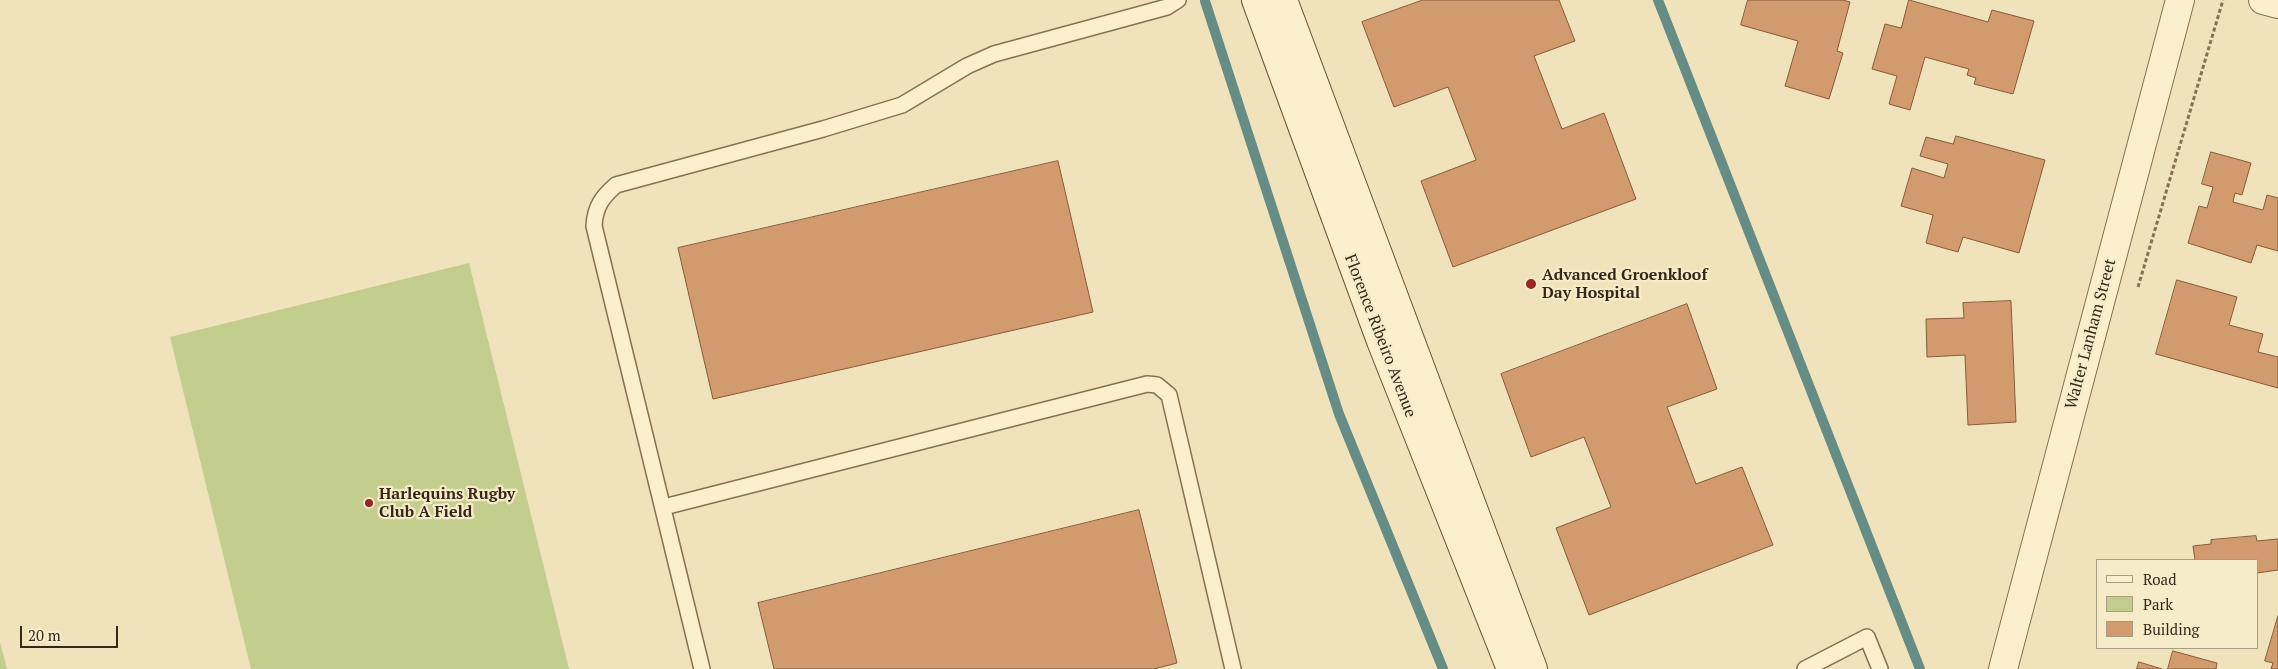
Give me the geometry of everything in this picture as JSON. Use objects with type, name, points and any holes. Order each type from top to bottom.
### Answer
[{"type":"main road","name":"Florence Ribeiro Avenue","points":[[1256,0],[1381,341],[1511,669]]},
{"type":"main road","name":"Florence Ribeiro Avenue","points":[[1283,0],[1533,669]]},
{"type":"main road","name":"Walter Lanham Street","points":[[2003,669],[2180,0]]},
{"type":"main road","points":[[2263,0],[2278,4]]},
{"type":"lane","points":[[702,669],[594,226],[595,213],[602,198],[616,185],[814,132],[902,105],[967,66],[994,54],[1173,4]]},
{"type":"lane","points":[[664,507],[1146,384],[1157,385],[1169,395],[1233,669]]},
{"type":"lane","points":[[1805,669],[1867,636],[1880,669]]},
{"type":"green space","name":"Harlequins Rugby Club A Field","points":[[469,263],[569,669],[251,669],[170,337]]},
{"type":"green space","points":[[0,642],[7,669],[0,669]]},
{"type":"building","points":[[1423,0],[1559,0],[1575,41],[1534,56],[1562,129],[1604,113],[1636,199],[1453,267],[1421,181],[1476,160],[1448,87],[1394,107],[1362,22]]},
{"type":"building","points":[[1748,0],[1843,0],[1850,2],[1837,51],[1843,53],[1829,99],[1785,86],[1798,41],[1741,25]]},
{"type":"building","points":[[1909,0],[1988,22],[1992,10],[2034,21],[2013,94],[1974,84],[1976,78],[1967,75],[1969,69],[1925,57],[1910,110],[1889,104],[1897,76],[1872,69],[1885,24],[1901,28]]},
{"type":"building","points":[[1956,136],[2045,160],[2019,253],[1963,237],[1958,252],[1926,243],[1933,215],[1901,206],[1912,168],[1944,178],[1948,164],[1920,156],[1926,137],[1953,144]]},
{"type":"building","points":[[2211,152],[2251,163],[2242,195],[2235,193],[2233,202],[2263,210],[2267,195],[2278,198],[2278,251],[2257,245],[2251,263],[2188,243],[2199,206],[2207,208],[2213,187],[2202,184]]},
{"type":"building","points":[[1058,161],[1093,312],[713,399],[678,248]]},
{"type":"building","points":[[2177,280],[2237,297],[2229,325],[2263,334],[2258,352],[2278,357],[2278,388],[2156,354]]},
{"type":"building","points":[[2011,301],[2016,422],[1968,425],[1965,355],[1927,357],[1926,319],[1964,318],[1963,303]]},
{"type":"building","points":[[1687,304],[1717,389],[1667,407],[1696,484],[1742,467],[1773,545],[1589,615],[1556,528],[1611,507],[1584,437],[1531,457],[1501,374]]},
{"type":"building","points":[[1139,510],[1177,663],[1154,669],[774,669],[758,603]]},
{"type":"building","points":[[2256,536],[2257,541],[2278,539],[2278,570],[2258,573],[2258,559],[2195,559],[2193,546],[2211,544],[2211,540]]},
{"type":"building","points":[[2278,616],[2278,669],[2271,669],[2273,663],[2265,661]]},
{"type":"building","points":[[2173,651],[2217,663],[2216,669],[2168,669]]},
{"type":"building","points":[[2139,662],[2162,669],[2137,669]]},
{"type":"waterway","points":[[1658,0],[1920,669]]},
{"type":"waterway","points":[[1205,1],[1339,414],[1443,669]]},
{"type":"place","name":"Advanced Groenkloof Day Hospital","points":[[1531,284]]},
{"type":"place","name":"Harlequins Rugby Club A Field","points":[[369,503]]}]
